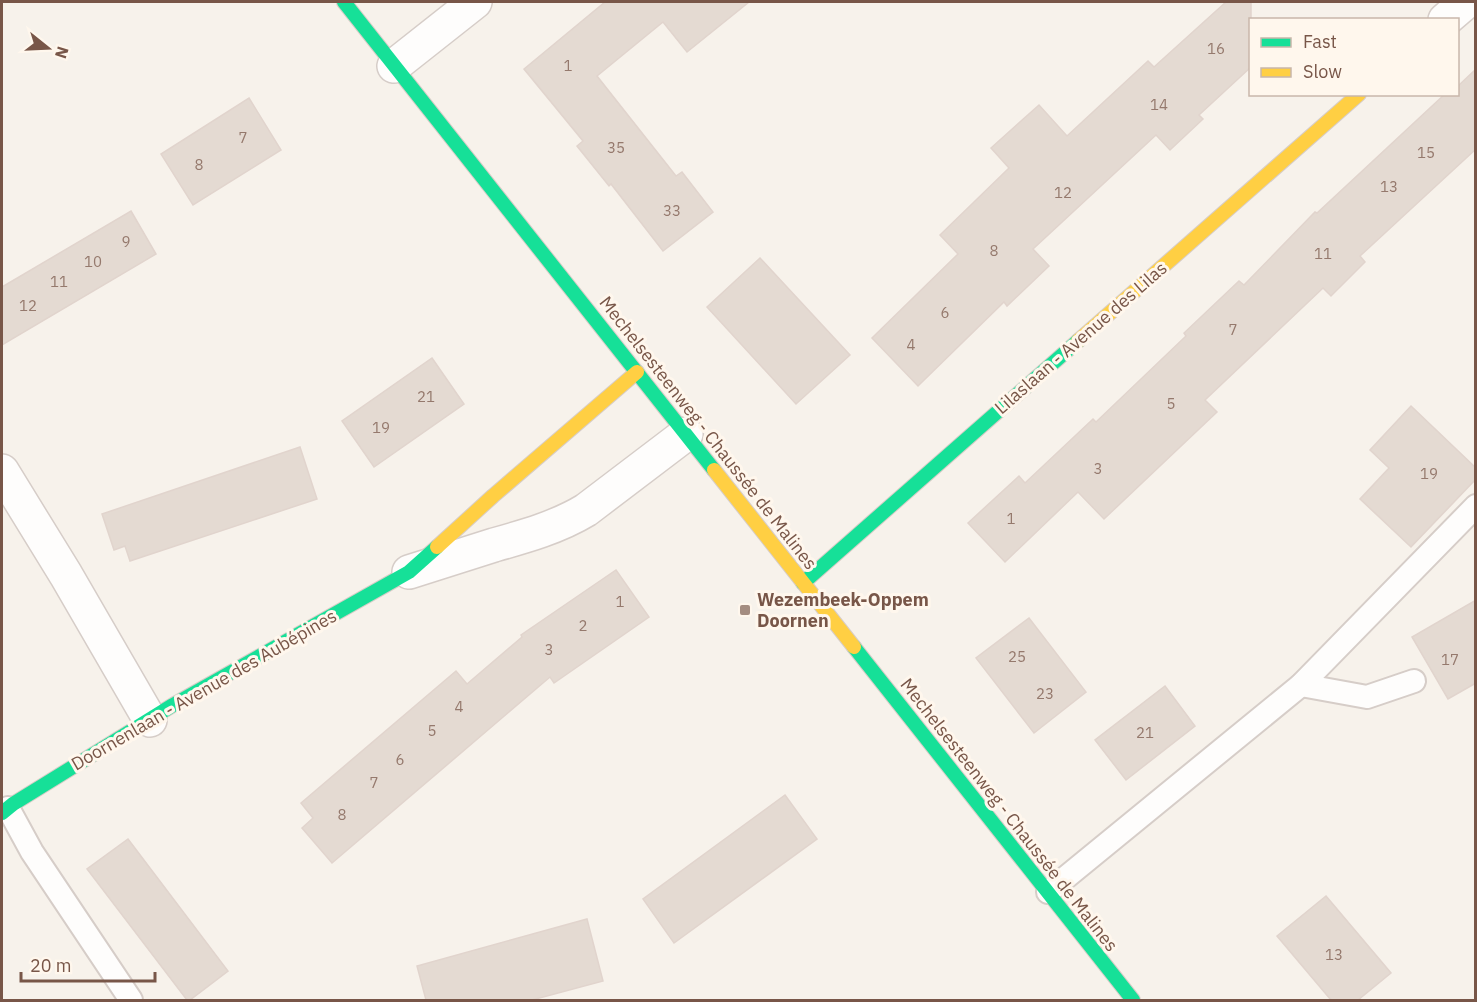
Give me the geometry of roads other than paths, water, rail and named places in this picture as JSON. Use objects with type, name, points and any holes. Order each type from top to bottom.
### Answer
[{"type":"street","name":"Mechelsesteenweg - Chaussée de Malines","points":[[344,2],[1133,1000]]},
{"type":"street","points":[[394,66],[475,2]]},
{"type":"street","points":[[1447,18],[1466,2]]},
{"type":"street","name":"Lilaslaan - Avenue des Lilas","points":[[803,583],[1357,96]]},
{"type":"street","name":"Doornenlaan - Avenue des Aubépines","points":[[409,572],[637,372]]},
{"type":"street","name":"Doornenlaan - Avenue des Aubépines","points":[[5,810],[150,720],[409,572],[521,537],[574,517],[686,434]]},
{"type":"street","points":[[2,471],[66,575],[150,720]]},
{"type":"lane","points":[[1048,892],[1301,685],[1476,506]]},
{"type":"lane","points":[[1301,685],[1367,698],[1414,681]]},
{"type":"lane","points":[[5,810],[130,1000]]},
{"type":"place","name":"Wezembeek-Oppem Doornen","points":[[745,610]]}]
